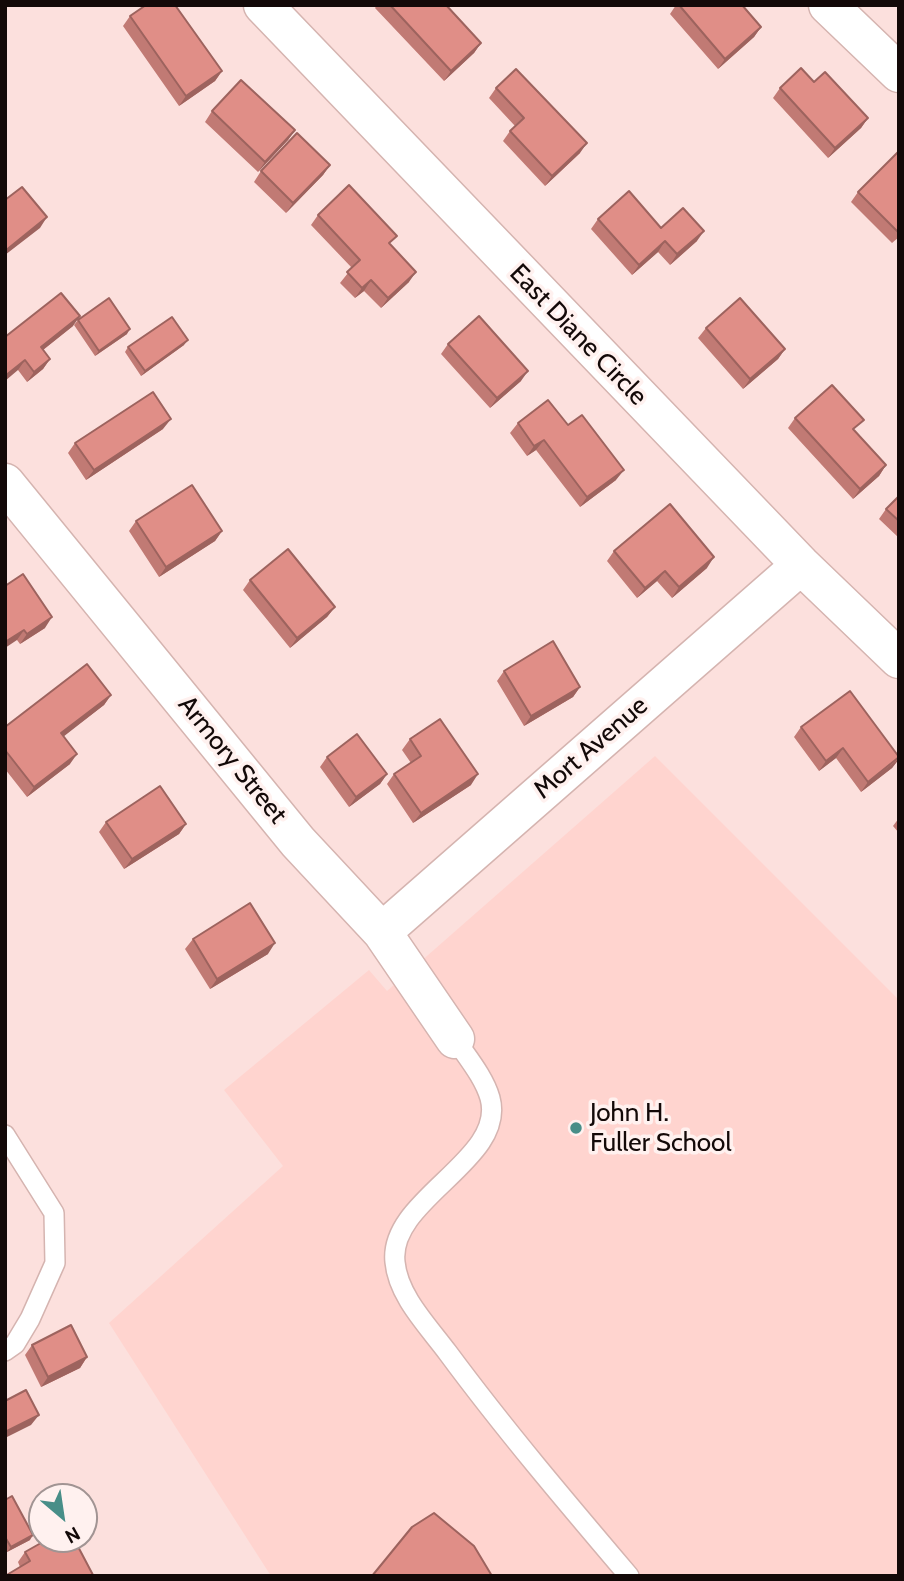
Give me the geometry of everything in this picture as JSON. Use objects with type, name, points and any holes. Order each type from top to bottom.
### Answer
[{"type":"street","name":"East Diane Circle","points":[[262,5],[801,565],[899,659]]},
{"type":"street","points":[[828,5],[899,73]]},
{"type":"street","name":"Armory Street","points":[[5,483],[298,842],[382,932],[455,1039]]},
{"type":"street","name":"Mort Avenue","points":[[382,932],[801,565]]},
{"type":"lane","points":[[455,1039],[491,1100],[489,1124],[479,1144],[411,1217],[396,1242],[395,1262],[401,1284],[417,1311],[480,1396],[629,1576]]},
{"type":"lane","points":[[5,1135],[54,1213],[55,1263],[30,1319],[15,1344],[5,1351]]},
{"type":"shaded area","name":"John H. Fuller School","points":[[655,756],[899,1000],[899,1576],[271,1576],[109,1323],[283,1166],[224,1090],[369,970],[387,991]]},
{"type":"building","points":[[146,5],[175,5],[222,71],[186,96],[130,16]]},
{"type":"building","points":[[390,5],[446,5],[481,43],[451,71]]},
{"type":"building","points":[[679,5],[742,5],[761,27],[725,59]]},
{"type":"building","points":[[801,68],[814,82],[825,72],[868,118],[835,148],[780,88]]},
{"type":"building","points":[[516,69],[587,143],[552,176],[510,131],[524,118],[496,88]]},
{"type":"building","points":[[241,80],[295,130],[265,162],[212,111]]},
{"type":"building","points":[[297,133],[330,165],[293,203],[261,171]]},
{"type":"building","points":[[898,152],[899,154],[899,233],[858,192]]},
{"type":"building","points":[[349,185],[397,236],[389,243],[416,272],[388,298],[371,280],[362,288],[347,272],[360,260],[318,215]]},
{"type":"building","points":[[22,187],[47,217],[5,251],[5,200]]},
{"type":"building","points":[[629,191],[661,228],[683,208],[704,231],[677,254],[665,241],[639,265],[598,219]]},
{"type":"building","points":[[61,293],[80,316],[41,347],[50,359],[34,372],[25,360],[5,376],[5,337]]},
{"type":"building","points":[[109,298],[130,329],[99,351],[78,320]]},
{"type":"building","points":[[740,298],[785,349],[750,379],[706,328]]},
{"type":"building","points":[[479,316],[528,371],[497,398],[448,344]]},
{"type":"building","points":[[172,317],[188,340],[145,371],[128,347]]},
{"type":"building","points":[[832,385],[864,420],[853,429],[886,465],[860,489],[795,418]]},
{"type":"building","points":[[153,392],[171,419],[94,470],[75,443]]},
{"type":"building","points":[[548,400],[568,425],[582,415],[624,470],[587,497],[544,440],[534,446],[518,423]]},
{"type":"building","points":[[192,485],[222,531],[166,567],[136,521]]},
{"type":"building","points":[[899,496],[899,521],[886,509]]},
{"type":"building","points":[[670,504],[714,557],[679,587],[665,571],[645,588],[614,551]]},
{"type":"building","points":[[288,549],[335,607],[297,638],[250,580]]},
{"type":"building","points":[[23,574],[52,617],[27,634],[24,630],[5,642],[5,586]]},
{"type":"building","points":[[553,641],[580,687],[531,716],[504,671]]},
{"type":"building","points":[[87,664],[111,695],[61,733],[77,754],[34,787],[5,750],[5,727]]},
{"type":"building","points":[[850,691],[899,757],[868,782],[843,748],[826,761],[801,727]]},
{"type":"building","points":[[440,719],[478,774],[421,813],[394,774],[421,756],[410,739]]},
{"type":"building","points":[[357,734],[387,774],[356,797],[327,757]]},
{"type":"building","points":[[160,786],[186,824],[132,859],[106,822]]},
{"type":"building","points":[[250,903],[275,943],[217,979],[193,939]]},
{"type":"building","points":[[71,1325],[87,1357],[48,1377],[32,1345]]},
{"type":"building","points":[[26,1390],[39,1415],[5,1432],[5,1401]]},
{"type":"building","points":[[12,1496],[28,1526],[28,1538],[11,1547],[5,1537],[5,1500]]},
{"type":"building","points":[[434,1513],[474,1546],[492,1576],[372,1576],[412,1527]]},
{"type":"building","points":[[25,1552],[81,1553],[93,1575],[5,1576],[30,1561]]},
{"type":"place","name":"John H. Fuller School","points":[[576,1128]]}]
